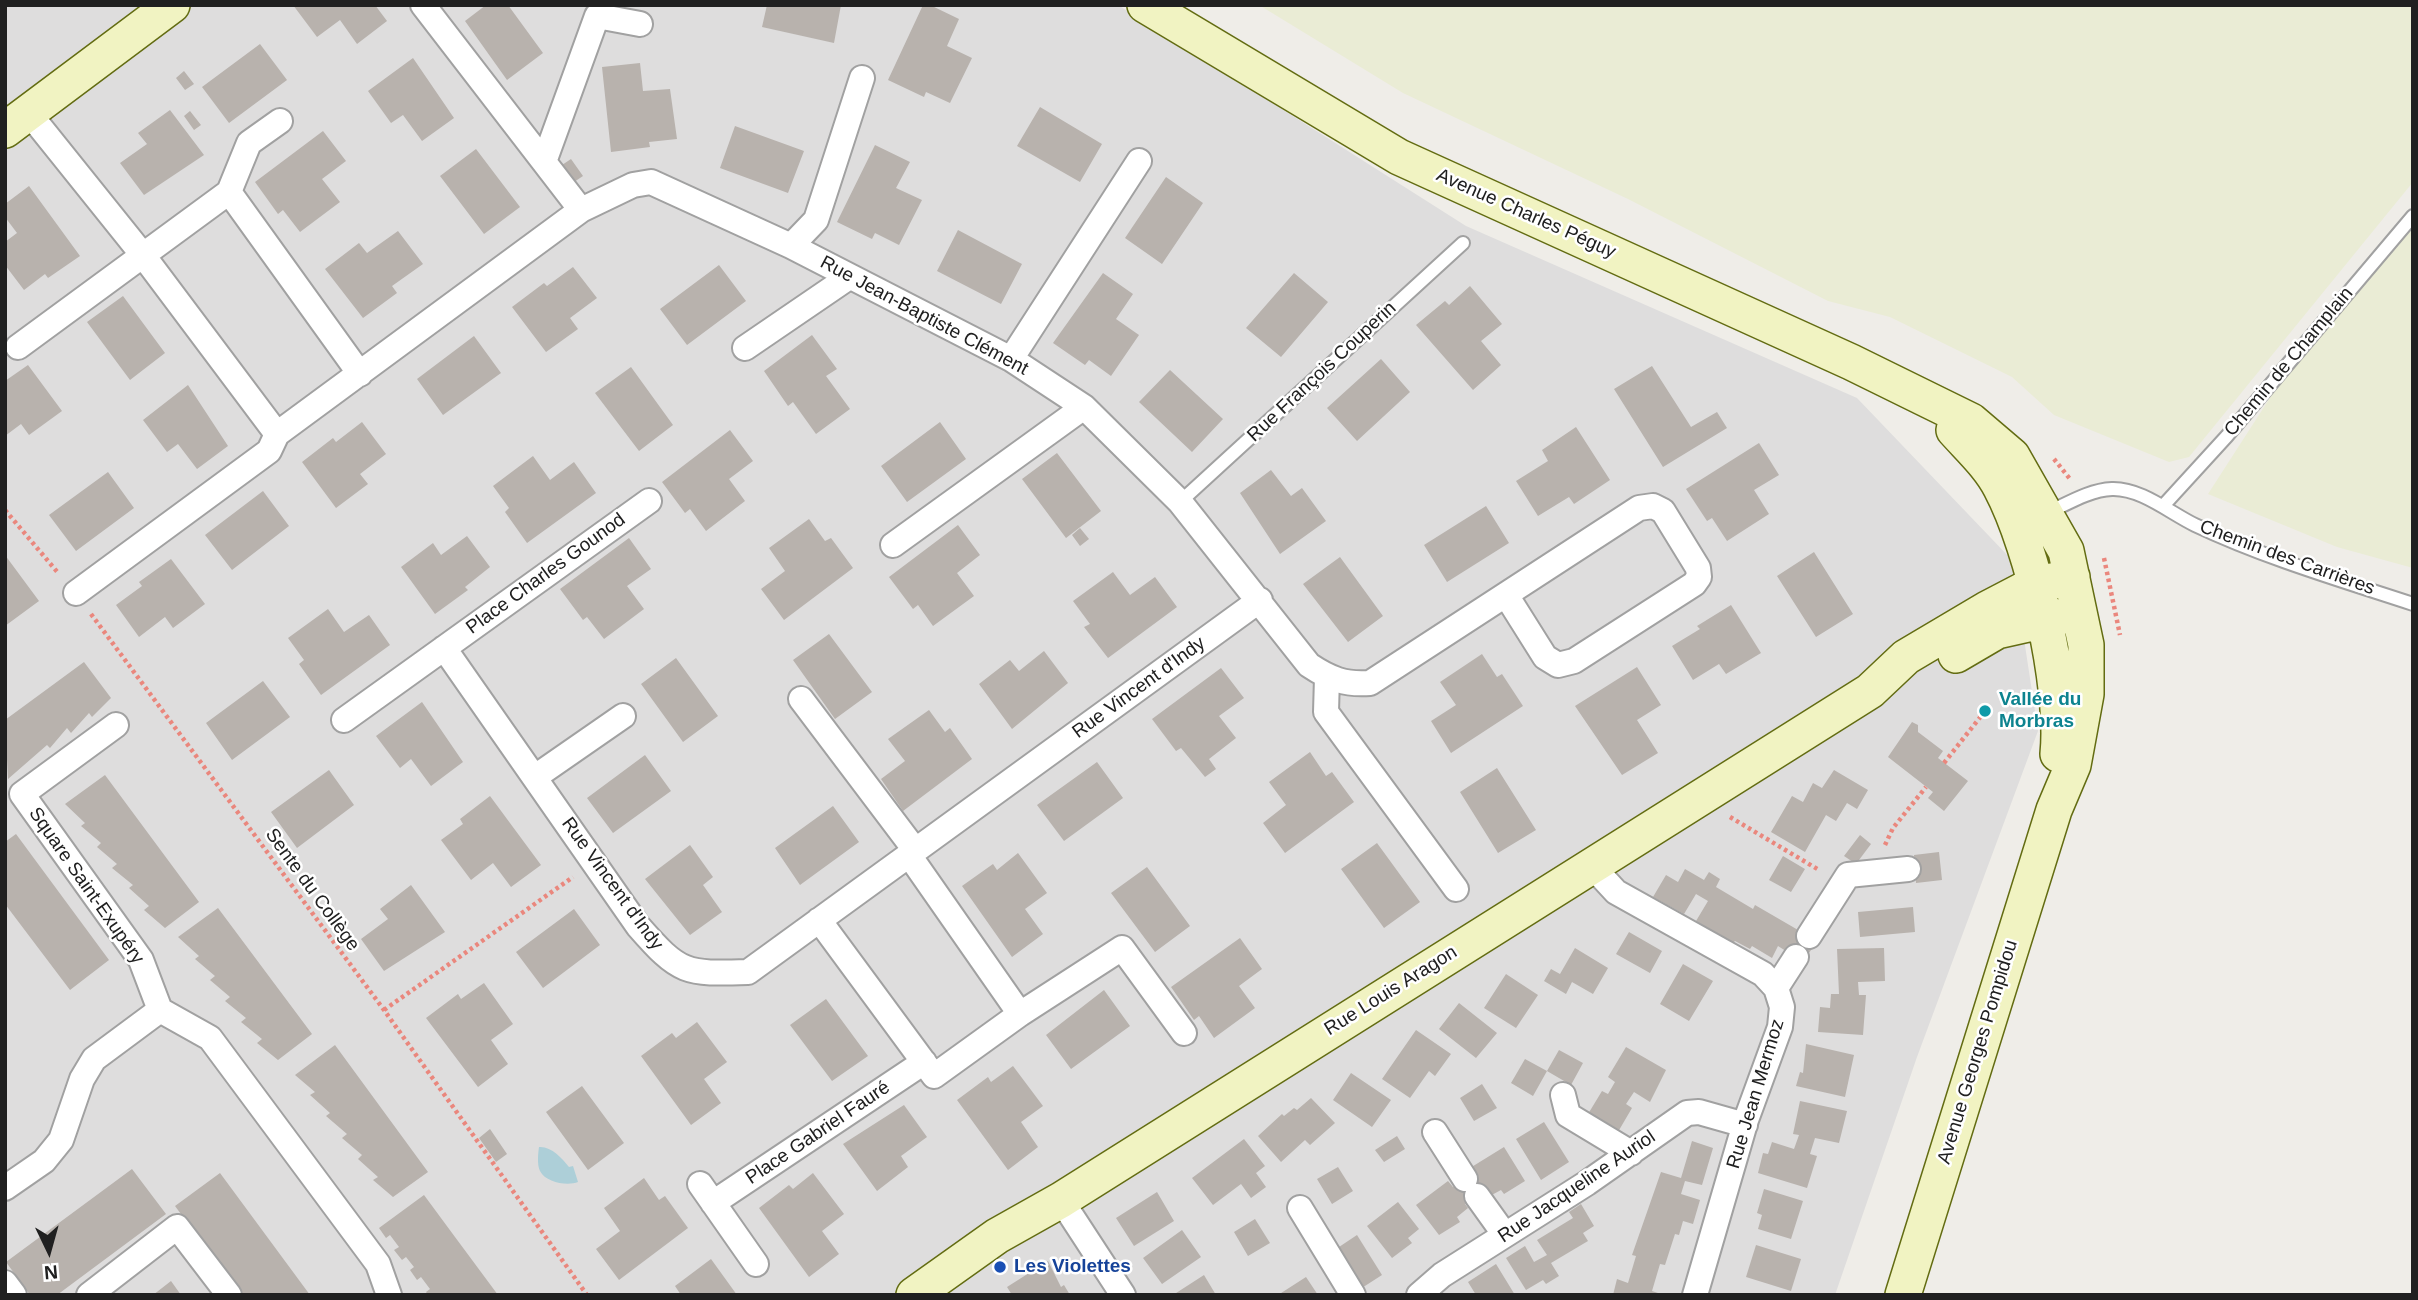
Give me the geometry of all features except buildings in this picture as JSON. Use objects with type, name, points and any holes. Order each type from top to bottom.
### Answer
[{"type":"street","points":[[172,5],[17,121],[142,254],[277,435]]},
{"type":"street","points":[[423,5],[581,211]]},
{"type":"street","name":"Avenue Charles Péguy","points":[[1145,5],[1399,157],[1827,351],[1971,421],[2012,456],[2032,520],[2034,585],[2043,620]]},
{"type":"street","points":[[544,162],[597,16],[640,24]]},
{"type":"street","points":[[791,246],[816,220],[862,78]]},
{"type":"street","points":[[18,347],[229,192],[249,143],[280,121]]},
{"type":"street","points":[[1011,359],[1139,161]]},
{"type":"street","name":"Rue Jean-Baptiste Clément","points":[[76,593],[269,451],[277,435],[581,211],[633,185],[651,182],[791,246],[1011,359],[1084,407],[1180,502],[1310,665],[1327,677]]},
{"type":"street","points":[[229,192],[360,374]]},
{"type":"street","points":[[745,348],[849,277]]},
{"type":"street","points":[[892,545],[1084,407]]},
{"type":"street","name":"Place Charles Gounod","points":[[344,720],[649,501]]},
{"type":"street","points":[[1456,888],[1326,712],[1327,677],[1349,685],[1370,683],[1639,508],[1653,506],[1663,511],[1698,568],[1699,577],[1693,584],[1574,661],[1558,665],[1545,657],[1506,595]]},
{"type":"street","name":"Avenue Charles Péguy","points":[[2032,520],[2066,551],[2079,613]]},
{"type":"street","name":"Rue Louis Aragon","points":[[914,1295],[997,1236],[1061,1200],[1591,864],[1870,691],[1906,657],[2034,585],[2071,577]]},
{"type":"street","name":"Rue Vincent d'Indy","points":[[535,777],[638,926],[665,957],[696,974],[748,972],[1260,600]]},
{"type":"street","name":"Rue Louis Aragon","points":[[1870,691],[1916,679],[1997,631],[2079,613]]},
{"type":"street","name":"Avenue Georges Pompidou","points":[[1903,1295],[2053,810],[2073,765],[2086,694],[2086,645],[2079,613]]},
{"type":"street","name":"Avenue Georges Pompidou","points":[[2043,620],[2059,695],[2060,731],[2053,810]]},
{"type":"street","points":[[444,648],[535,777],[623,716]]},
{"type":"street","points":[[801,699],[912,853],[1020,1014]]},
{"type":"street","name":"Square Saint-Exupéry","points":[[116,725],[22,794],[141,960],[160,1010]]},
{"type":"street","points":[[1591,864],[1616,892],[1721,948],[1763,974],[1776,988],[1796,957]]},
{"type":"street","points":[[1810,936],[1841,882],[1848,875],[1908,869]]},
{"type":"street","points":[[819,920],[934,1076],[1020,1014],[1122,948],[1184,1033]]},
{"type":"street","name":"Rue Jean Mermoz","points":[[1695,1295],[1745,1125],[1780,1027],[1782,1007],[1776,988]]},
{"type":"street","points":[[5,1188],[44,1161],[61,1140],[82,1079],[94,1059],[160,1010],[210,1038],[378,1264],[388,1295]]},
{"type":"street","name":"Place Gabriel Fauré","points":[[757,1264],[706,1194],[924,1062]]},
{"type":"street","points":[[1563,1095],[1568,1115],[1631,1153]]},
{"type":"street","name":"Rue Jacqueline Auriol","points":[[1419,1295],[1442,1275],[1631,1153],[1675,1120],[1693,1112],[1745,1125]]},
{"type":"street","points":[[1436,1132],[1505,1235]]},
{"type":"street","points":[[1061,1200],[1123,1295]]},
{"type":"street","points":[[1300,1208],[1353,1295]]},
{"type":"street","points":[[89,1295],[177,1227],[229,1295]]},
{"type":"street","points":[[5,1283],[14,1295]]},
{"type":"lane","name":"Chemin de Champlain","points":[[2163,506],[2227,436],[2413,216]]},
{"type":"lane","name":"Rue François Couperin","points":[[1180,502],[1463,243]]},
{"type":"lane","name":"Chemin des Carrières","points":[[2032,520],[2082,497],[2114,489],[2163,506],[2218,534],[2413,604]]},
{"type":"path","points":[[2046,449],[2082,497]]},
{"type":"path","name":"Sente du Collège","points":[[5,510],[76,593],[384,1010],[587,1295]]},
{"type":"path","points":[[2101,549],[2119,620],[2121,643]]},
{"type":"path","points":[[1944,763],[1985,711]]},
{"type":"path","points":[[1870,874],[1894,828],[1926,787]]},
{"type":"path","points":[[1698,799],[1841,882]]},
{"type":"path","points":[[384,1010],[594,862]]},
{"type":"shaded area","points":[[5,5],[1118,5],[1466,226],[1857,398],[2012,560],[2038,731],[1917,1057],[1835,1295],[5,1295]]},
{"type":"green space","points":[[1259,5],[2413,5],[2413,182],[2189,457],[2169,462],[2054,415],[2012,377],[1890,317],[1828,301],[1628,199],[1403,93]]},
{"type":"green space","points":[[2413,226],[2413,568],[2337,547],[2208,494],[2275,390]]},
{"type":"water","points":[[539,1147],[552,1151],[569,1167],[573,1166],[578,1182],[558,1182],[543,1175],[538,1166]]},
{"type":"place","name":"Vallée du Morbras","points":[[1985,711]]},
{"type":"place","name":"Les Violettes","points":[[1000,1267]]}]
